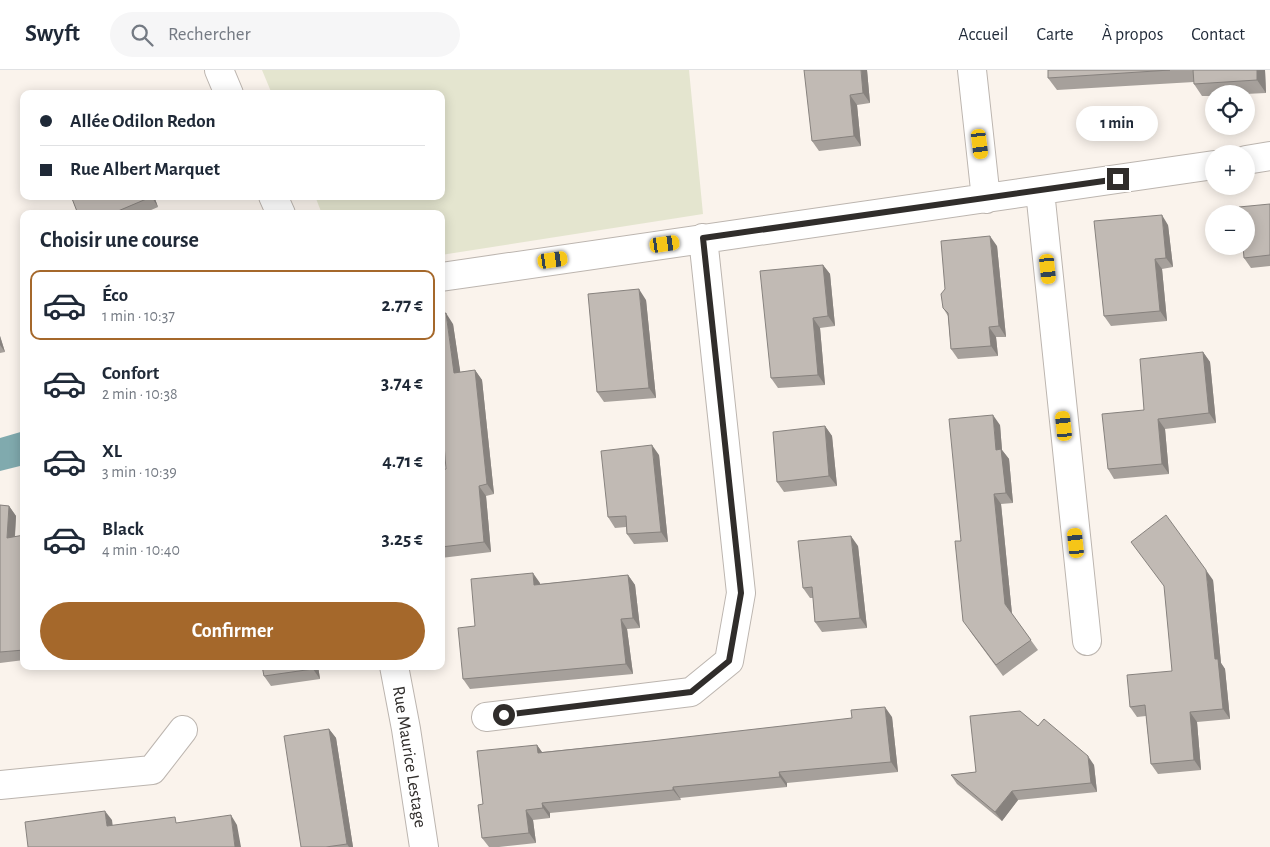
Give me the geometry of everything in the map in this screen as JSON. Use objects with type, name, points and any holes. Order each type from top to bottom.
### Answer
[{"type":"street","points":[[219,70],[227,90]]},
{"type":"street","points":[[972,70],[986,199]]},
{"type":"street","points":[[1255,158],[1270,156]]},
{"type":"street","points":[[445,276],[1205,166]]},
{"type":"street","points":[[1040,191],[1086,641]]},
{"type":"street","points":[[486,717],[691,692],[729,661],[741,593],[703,238]]},
{"type":"street","name":"Rue Maurice Lestage","points":[[395,670],[424,847]]},
{"type":"street","points":[[0,785],[152,770],[183,730]]},
{"type":"green space","points":[[262,70],[689,70],[703,214],[445,254],[445,210],[320,210],[317,200],[445,200],[445,90],[270,90]]},
{"type":"water","points":[[20,432],[20,466],[0,471],[0,438]]},
{"type":"building","points":[[804,70],[861,70],[863,93],[850,95],[854,136],[812,141]]},
{"type":"building","points":[[1048,70],[1170,70],[1048,78]]},
{"type":"building","points":[[1193,70],[1257,70],[1257,80],[1194,84]]},
{"type":"building","points":[[73,200],[144,200],[120,210],[76,210]]},
{"type":"building","points":[[1270,204],[1270,255],[1244,258],[1244,255],[1255,255],[1255,205]]},
{"type":"building","points":[[1162,215],[1166,258],[1155,259],[1160,311],[1104,316],[1094,221]]},
{"type":"building","points":[[990,236],[999,326],[989,327],[991,346],[951,349],[948,313],[943,308],[941,294],[945,289],[941,241]]},
{"type":"building","points":[[823,265],[828,316],[813,318],[818,375],[771,378],[760,271]]},
{"type":"building","points":[[639,289],[649,388],[597,392],[588,294]]},
{"type":"building","points":[[445,313],[454,373],[475,370],[487,484],[479,486],[484,542],[445,547],[446,469]]},
{"type":"building","points":[[1203,352],[1209,413],[1158,419],[1162,464],[1108,469],[1102,414],[1144,410],[1140,359]]},
{"type":"building","points":[[993,415],[996,450],[1001,449],[1006,493],[994,494],[1005,604],[1031,640],[996,665],[963,621],[955,541],[961,541],[949,419]]},
{"type":"building","points":[[825,426],[829,476],[777,482],[773,432]]},
{"type":"building","points":[[652,445],[661,532],[627,534],[626,516],[608,517],[601,451]]},
{"type":"building","points":[[0,505],[9,506],[7,538],[20,536],[20,650],[0,652]]},
{"type":"building","points":[[1166,515],[1206,570],[1215,659],[1218,659],[1223,709],[1190,712],[1194,760],[1151,764],[1145,705],[1130,707],[1127,675],[1172,671],[1164,586],[1131,542]]},
{"type":"building","points":[[851,536],[860,618],[815,622],[812,587],[803,588],[798,541]]},
{"type":"building","points":[[533,573],[534,585],[628,575],[633,618],[621,619],[626,664],[463,679],[458,628],[475,626],[471,579]]},
{"type":"building","points":[[263,670],[306,670],[264,676]]},
{"type":"building","points":[[885,707],[891,762],[779,772],[780,777],[673,787],[673,790],[542,803],[543,808],[526,810],[529,833],[482,838],[478,805],[483,804],[477,751],[537,745],[538,753],[651,741],[852,718],[851,710]]},
{"type":"building","points":[[1020,711],[1038,726],[1044,719],[1088,756],[1091,783],[1012,791],[995,812],[951,775],[976,772],[970,716]]},
{"type":"building","points":[[329,729],[347,844],[326,847],[301,847],[284,736]]},
{"type":"building","points":[[105,811],[107,826],[175,817],[176,823],[231,815],[235,847],[28,847],[25,822]]},
{"type":"route","points":[[504,715],[691,692],[729,661],[741,593],[703,238],[1118,179]]}]
